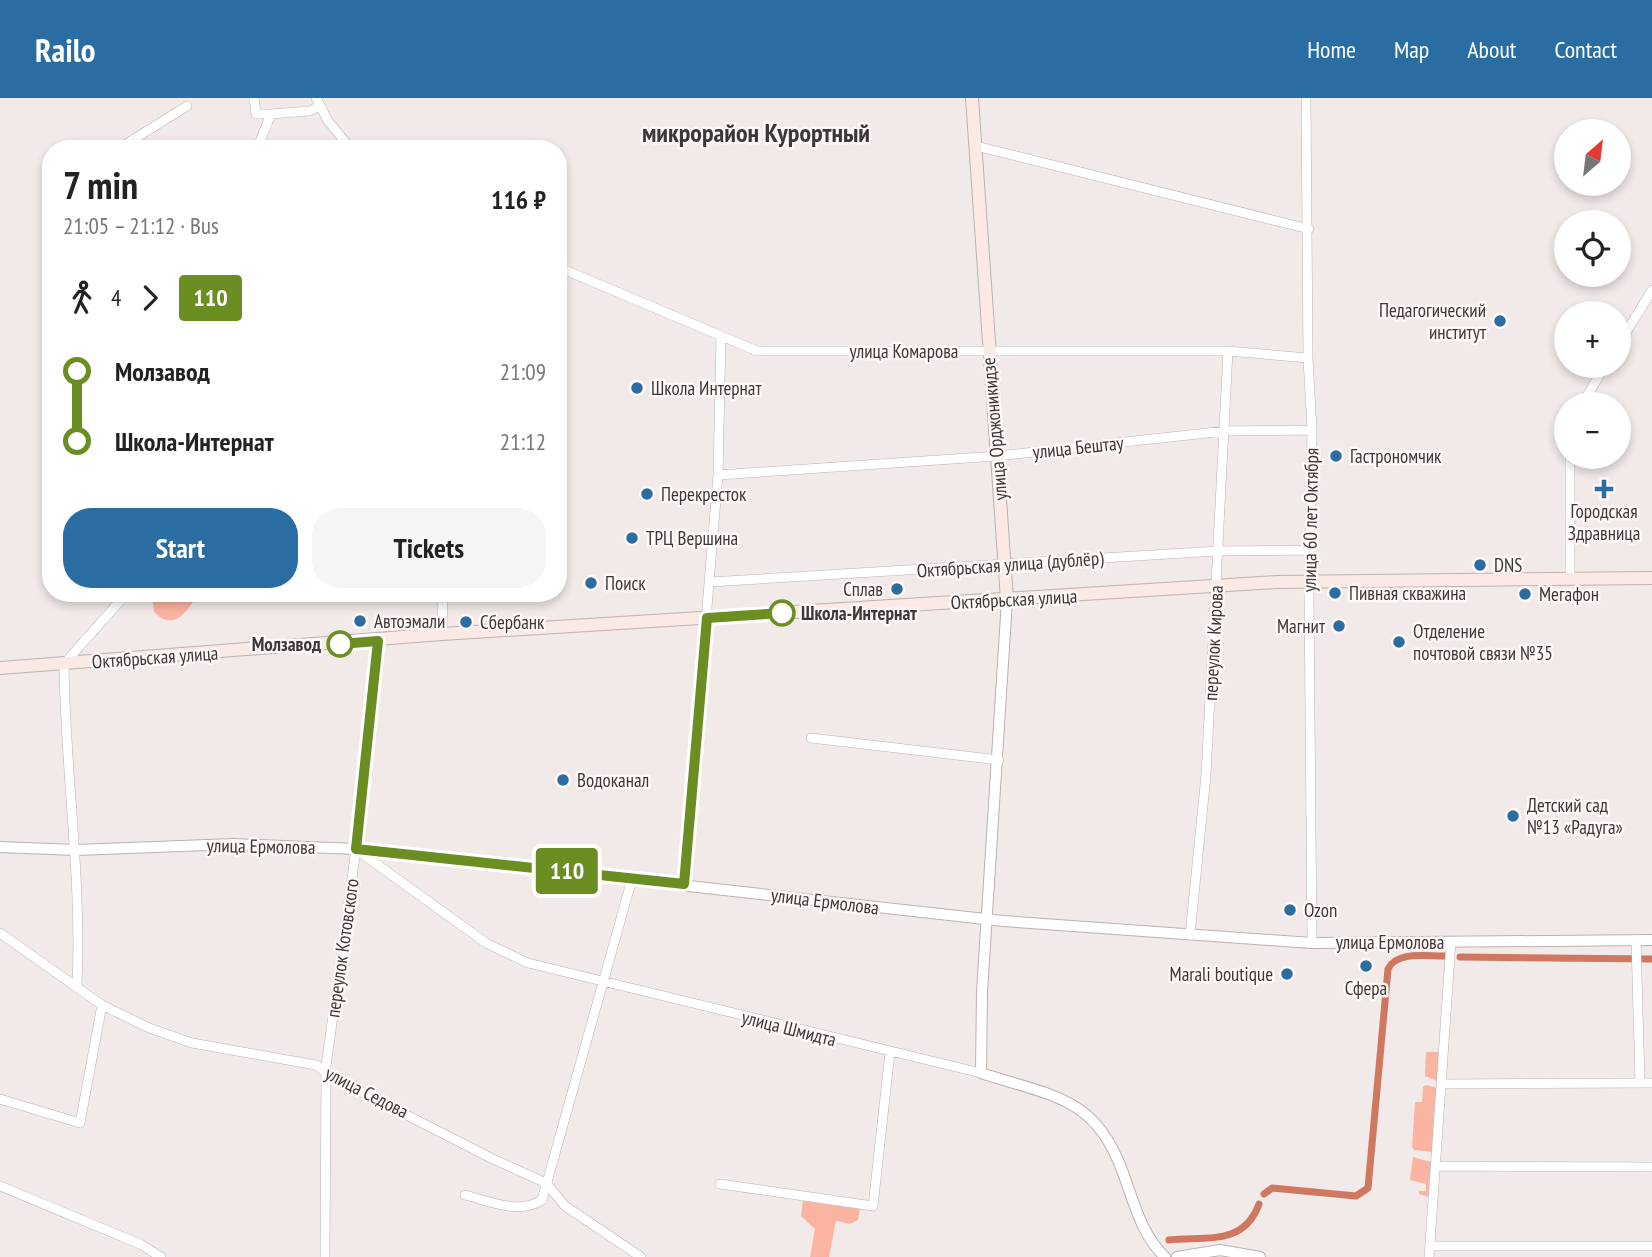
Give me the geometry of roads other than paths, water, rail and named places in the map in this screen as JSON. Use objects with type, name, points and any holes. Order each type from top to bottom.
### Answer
[{"type":"main road","name":"улица Орджоникидзе","points":[[972,98],[1007,600]]},
{"type":"main road","name":"Октябрьская улица","points":[[0,668],[442,634],[1309,581],[1652,578]]},
{"type":"street","points":[[254,98],[256,114],[309,111],[317,103],[344,140]]},
{"type":"street","name":"улица 60 лет Октября","points":[[1307,98],[1308,358],[1312,430],[1309,581],[1312,943]]},
{"type":"street","points":[[132,140],[187,106]]},
{"type":"street","points":[[261,140],[271,114]]},
{"type":"street","points":[[976,146],[1309,229]]},
{"type":"street","name":"улица Комарова","points":[[567,271],[720,338],[757,351],[1228,351],[1308,358]]},
{"type":"street","points":[[1631,324],[1652,290]]},
{"type":"street","points":[[684,884],[718,475],[720,338]]},
{"type":"street","name":"переулок Кирова","points":[[1190,935],[1206,775],[1226,431],[1228,351]]},
{"type":"street","name":"улица Бештау","points":[[718,475],[997,456],[1226,431],[1312,430]]},
{"type":"street","points":[[1570,469],[1570,578]]},
{"type":"street","name":"Октябрьская улица (дублёр)","points":[[710,582],[1218,551],[1310,550]]},
{"type":"street","name":"улица Орджоникидзе","points":[[981,1073],[982,992],[999,760],[1007,600]]},
{"type":"street","points":[[77,985],[76,850],[65,742],[64,664],[119,602]]},
{"type":"street","points":[[442,634],[443,602]]},
{"type":"street","name":"переулок Котовского","points":[[325,1257],[327,1073],[356,849],[378,641]]},
{"type":"street","points":[[811,738],[999,760]]},
{"type":"street","name":"улица Ермолова","points":[[0,847],[76,850],[234,844],[356,849],[988,919],[1312,943],[1451,946],[1636,945],[1652,940]]},
{"type":"street","name":"улица Шмидта","points":[[356,849],[486,943],[528,963],[981,1073],[1066,1102],[1094,1120],[1115,1153],[1146,1234],[1165,1257]]},
{"type":"street","points":[[465,1195],[504,1205],[533,1206],[542,1200],[632,879]]},
{"type":"street","name":"улица Седова","points":[[0,933],[102,1005],[149,1028],[192,1043],[316,1065],[491,1158],[546,1182],[565,1206],[642,1257]]},
{"type":"street","points":[[1636,945],[1640,1082]]},
{"type":"street","points":[[1429,1257],[1451,946]]},
{"type":"street","points":[[0,1099],[80,1123],[102,1005]]},
{"type":"street","points":[[720,1184],[873,1206],[890,1052]]},
{"type":"street","points":[[1443,1084],[1652,1083]]},
{"type":"street","points":[[1437,1166],[1652,1167]]},
{"type":"street","points":[[0,1186],[140,1244],[161,1257]]},
{"type":"street","points":[[1430,1246],[1582,1252],[1652,1246]]},
{"type":"street","points":[[1177,1257],[1220,1250],[1260,1257]]},
{"type":"waterway","points":[[1264,1194],[1272,1188],[1356,1196],[1368,1188],[1388,969],[1392,963],[1406,957],[1447,956]]},
{"type":"waterway","points":[[1460,957],[1652,959]]},
{"type":"waterway","points":[[1169,1240],[1210,1238],[1234,1233],[1244,1227],[1259,1204]]},
{"type":"place","name":"Педагогический институт","points":[[1500,321]]},
{"type":"place","name":"Школа Интернат","points":[[637,388]]},
{"type":"place","name":"Гастрономчик","points":[[1336,456]]},
{"type":"place","name":"Городская Здравница","points":[[1604,489]]},
{"type":"place","name":"Перекресток","points":[[647,494]]},
{"type":"place","name":"ТРЦ Вершина","points":[[632,538]]},
{"type":"place","name":"DNS","points":[[1480,565]]},
{"type":"place","name":"Поиск","points":[[591,583]]},
{"type":"place","name":"Сплав","points":[[897,589]]},
{"type":"place","name":"Пивная скважина","points":[[1335,593]]},
{"type":"place","name":"Мегафон","points":[[1525,594]]},
{"type":"place","name":"Школа-Интернат","points":[[782,613]]},
{"type":"place","name":"Автоэмали","points":[[360,621]]},
{"type":"place","name":"Сбербанк","points":[[466,622]]},
{"type":"place","name":"Магнит","points":[[1339,626]]},
{"type":"place","name":"Отделение почтовой связи №35","points":[[1399,642]]},
{"type":"place","name":"Молзавод","points":[[340,644]]},
{"type":"place","name":"Водоканал","points":[[563,780]]},
{"type":"place","name":"Детский сад №13 «Радуга»","points":[[1513,816]]},
{"type":"place","name":"Ozon","points":[[1290,910]]},
{"type":"place","name":"Сфера","points":[[1366,966]]},
{"type":"place","name":"Marali boutique","points":[[1287,974]]},
{"type":"district","name":"микрорайон Курортный","points":[[756,132]]}]
